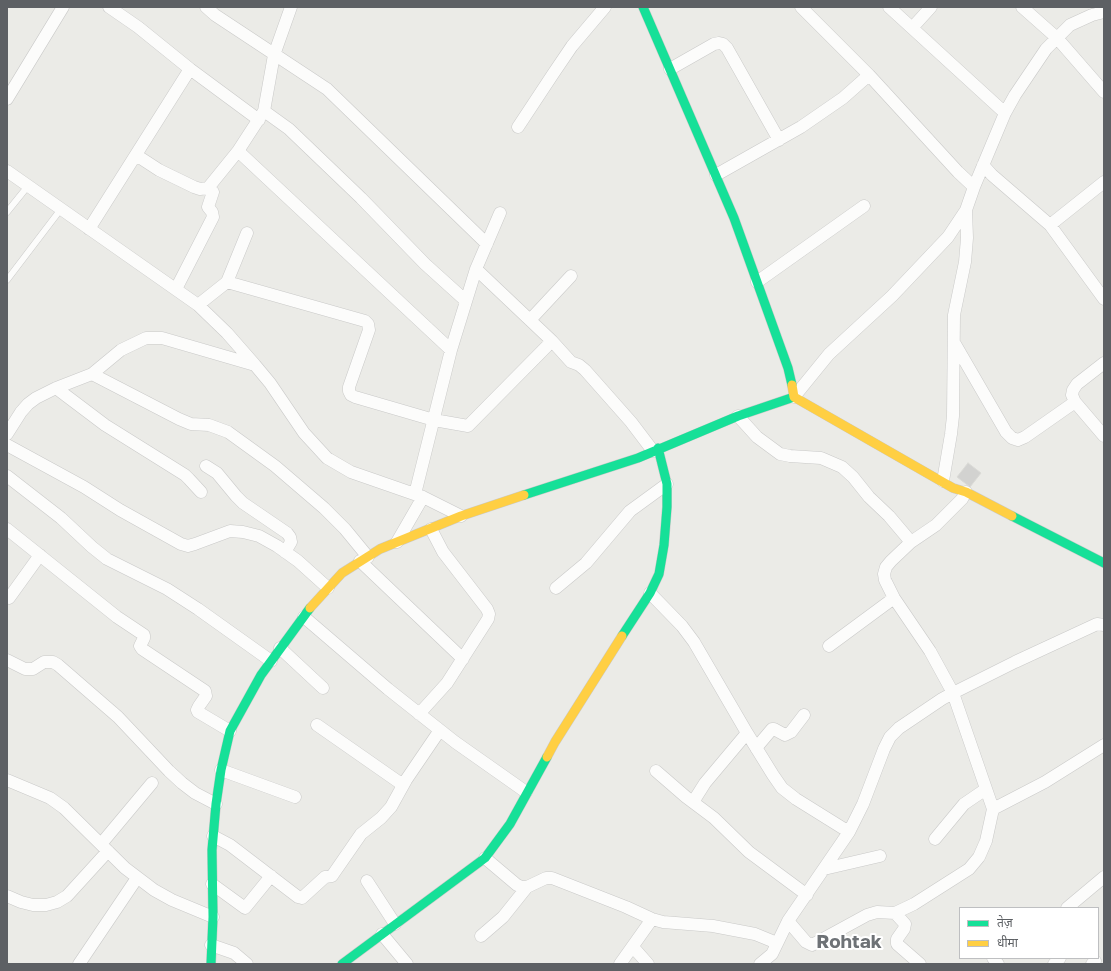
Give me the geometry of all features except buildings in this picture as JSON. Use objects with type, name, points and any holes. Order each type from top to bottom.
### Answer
[{"type":"street","points":[[7,99],[63,7]]},
{"type":"street","points":[[109,7],[138,27],[190,69],[262,116],[289,129],[361,198],[425,264],[466,300]]},
{"type":"street","points":[[206,7],[215,15],[327,89],[487,244]]},
{"type":"street","points":[[136,155],[159,170],[194,187],[200,189],[208,188],[238,151],[262,116],[274,54],[291,7]]},
{"type":"street","points":[[518,127],[572,46],[605,7]]},
{"type":"street","points":[[643,7],[734,218],[788,368],[794,397],[1074,558]]},
{"type":"street","points":[[801,7],[869,75],[958,172],[974,187]]},
{"type":"street","points":[[889,7],[1005,113]]},
{"type":"street","points":[[912,28],[931,7]]},
{"type":"street","points":[[1022,7],[1057,38],[1104,92]]},
{"type":"street","points":[[211,964],[213,917],[213,836],[221,770],[230,731],[261,675],[280,648],[304,616],[342,573],[380,549],[461,516],[638,458],[738,416],[794,397],[829,354],[892,296],[948,237],[966,210],[1005,113],[1015,95],[1046,49],[1070,25],[1092,15],[1104,12]]},
{"type":"street","points":[[670,69],[714,44],[723,44],[727,48],[779,140]]},
{"type":"street","points":[[89,229],[190,69]]},
{"type":"street","points":[[716,176],[801,128],[843,98],[869,75]]},
{"type":"street","points":[[238,151],[451,350]]},
{"type":"street","points":[[983,165],[992,176],[1050,225],[1104,298]]},
{"type":"street","points":[[7,171],[198,305],[227,333],[255,365],[314,446],[327,458],[351,472],[419,495],[461,516]]},
{"type":"street","points":[[1050,225],[1104,182]]},
{"type":"street","points":[[176,289],[213,217],[212,212],[208,207],[213,192],[208,188]]},
{"type":"street","points":[[758,282],[864,206]]},
{"type":"street","points":[[948,485],[953,416],[954,315],[965,262],[967,238],[966,210]]},
{"type":"street","points":[[397,542],[419,495],[434,420],[451,350],[476,270],[500,213]]},
{"type":"street","points":[[198,305],[227,282],[247,233]]},
{"type":"street","points":[[342,964],[485,858],[510,824],[526,792],[555,742],[650,593],[659,574],[664,545],[667,507],[666,484],[655,450],[585,370],[579,365],[571,362],[552,341],[476,270]]},
{"type":"street","points":[[530,320],[571,276]]},
{"type":"street","points":[[227,282],[365,321],[368,324],[369,330],[349,387],[351,395],[434,420],[468,426],[552,341]]},
{"type":"street","points":[[7,434],[21,412],[36,398],[56,388],[92,374],[121,350],[146,338],[162,338],[255,365]]},
{"type":"street","points":[[954,343],[1006,432],[1012,438],[1018,440],[1025,437],[1075,402]]},
{"type":"street","points":[[1104,363],[1082,380],[1073,390],[1072,395],[1075,402],[1104,436]]},
{"type":"street","points":[[92,374],[179,419],[191,424],[214,426],[228,432],[275,466],[324,508],[345,530],[364,559],[463,659]]},
{"type":"street","points":[[56,388],[105,425],[190,479],[201,492]]},
{"type":"street","points":[[738,416],[757,437],[780,454],[821,458],[842,467],[853,477],[869,497],[889,516],[911,542]]},
{"type":"street","points":[[7,445],[84,487],[120,510],[180,544],[188,546],[230,531],[243,532],[259,536],[298,561],[328,588]]},
{"type":"street","points":[[206,466],[217,474],[243,503],[287,533],[291,542],[285,552]]},
{"type":"street","points":[[7,476],[61,518],[107,559],[173,593],[271,661]]},
{"type":"street","points":[[556,588],[586,563],[630,511],[666,484]]},
{"type":"street","points":[[788,921],[806,942],[812,945],[867,915],[877,912],[895,913],[914,904],[969,869],[979,857],[986,841],[993,809],[953,693],[930,651],[894,598],[885,580],[884,574],[886,567],[911,542],[936,525],[964,496]]},
{"type":"street","points":[[964,496],[1104,563]]},
{"type":"street","points":[[419,714],[440,692],[463,659],[488,619],[489,614],[487,609],[443,552],[431,529]]},
{"type":"street","points":[[8,532],[40,555],[117,617],[144,635],[140,646],[142,649],[205,691],[206,696],[197,710],[198,712],[230,731]]},
{"type":"street","points":[[9,598],[40,555]]},
{"type":"street","points":[[650,593],[682,626],[694,642],[756,748],[782,788],[796,799],[849,832]]},
{"type":"street","points":[[829,646],[894,598]]},
{"type":"street","points":[[304,616],[419,714],[455,742],[526,792]]},
{"type":"street","points":[[760,964],[772,954],[788,921],[849,832],[863,804],[884,749],[890,737],[899,728],[953,693],[1015,662],[1098,624],[1104,625]]},
{"type":"street","points":[[280,648],[323,688]]},
{"type":"street","points":[[7,660],[24,669],[33,668],[44,662],[53,662],[58,665],[118,717],[168,771],[195,793],[216,804]]},
{"type":"street","points":[[756,748],[772,729],[785,735],[791,732],[804,715]]},
{"type":"street","points":[[317,725],[403,785]]},
{"type":"street","points":[[213,836],[235,849],[298,897],[302,898],[325,877],[332,876],[361,834],[381,818],[391,807],[403,785],[440,730]]},
{"type":"street","points":[[693,802],[705,783],[747,733]]},
{"type":"street","points":[[993,809],[1045,782],[1104,745]]},
{"type":"street","points":[[221,770],[295,797]]},
{"type":"street","points":[[656,771],[714,818],[749,852],[807,895]]},
{"type":"street","points":[[7,780],[50,798],[64,808],[104,848],[137,878],[154,890],[172,900],[213,917]]},
{"type":"street","points":[[7,896],[33,905],[46,905],[57,902],[67,896],[152,783]]},
{"type":"street","points":[[935,839],[964,804],[986,789]]},
{"type":"street","points":[[824,869],[880,856]]},
{"type":"street","points":[[485,858],[517,885],[527,887]]},
{"type":"street","points":[[212,884],[245,908],[271,876]]},
{"type":"street","points":[[1068,907],[1104,877]]},
{"type":"street","points":[[79,964],[137,878]]},
{"type":"street","points":[[481,936],[503,917],[527,887],[542,879],[552,878],[626,907],[652,919],[663,922],[714,926],[755,934],[777,943]]},
{"type":"street","points":[[367,881],[395,924]]},
{"type":"street","points":[[895,913],[906,924],[897,938],[897,944],[920,964]]},
{"type":"street","points":[[620,964],[652,919]]},
{"type":"street","points":[[382,934],[407,964]]},
{"type":"street","points":[[211,945],[234,953],[247,964]]},
{"type":"street","points":[[632,947],[648,964]]},
{"type":"lane","points":[[7,212],[28,186]]},
{"type":"lane","points":[[7,280],[61,209]]},
{"type":"traffic: fast","points":[[643,7],[734,218],[788,368],[792,385]]},
{"type":"traffic: fast","points":[[524,495],[638,458],[738,416],[794,397]]},
{"type":"traffic: fast","points":[[622,636],[650,593],[659,574],[664,545],[667,484],[658,448]]},
{"type":"traffic: fast","points":[[1012,516],[1104,563]]},
{"type":"traffic: fast","points":[[211,964],[213,917],[212,850],[221,770],[230,731],[261,675],[310,608]]},
{"type":"traffic: fast","points":[[342,964],[485,858],[510,824],[547,757]]},
{"type":"traffic: slow","points":[[792,385],[794,397],[953,488],[966,492],[1012,516]]},
{"type":"traffic: slow","points":[[310,608],[342,573],[380,549],[461,516],[524,495]]},
{"type":"traffic: slow","points":[[547,757],[622,636]]},
{"type":"district","name":"Rohtak","points":[[849,942]]}]
